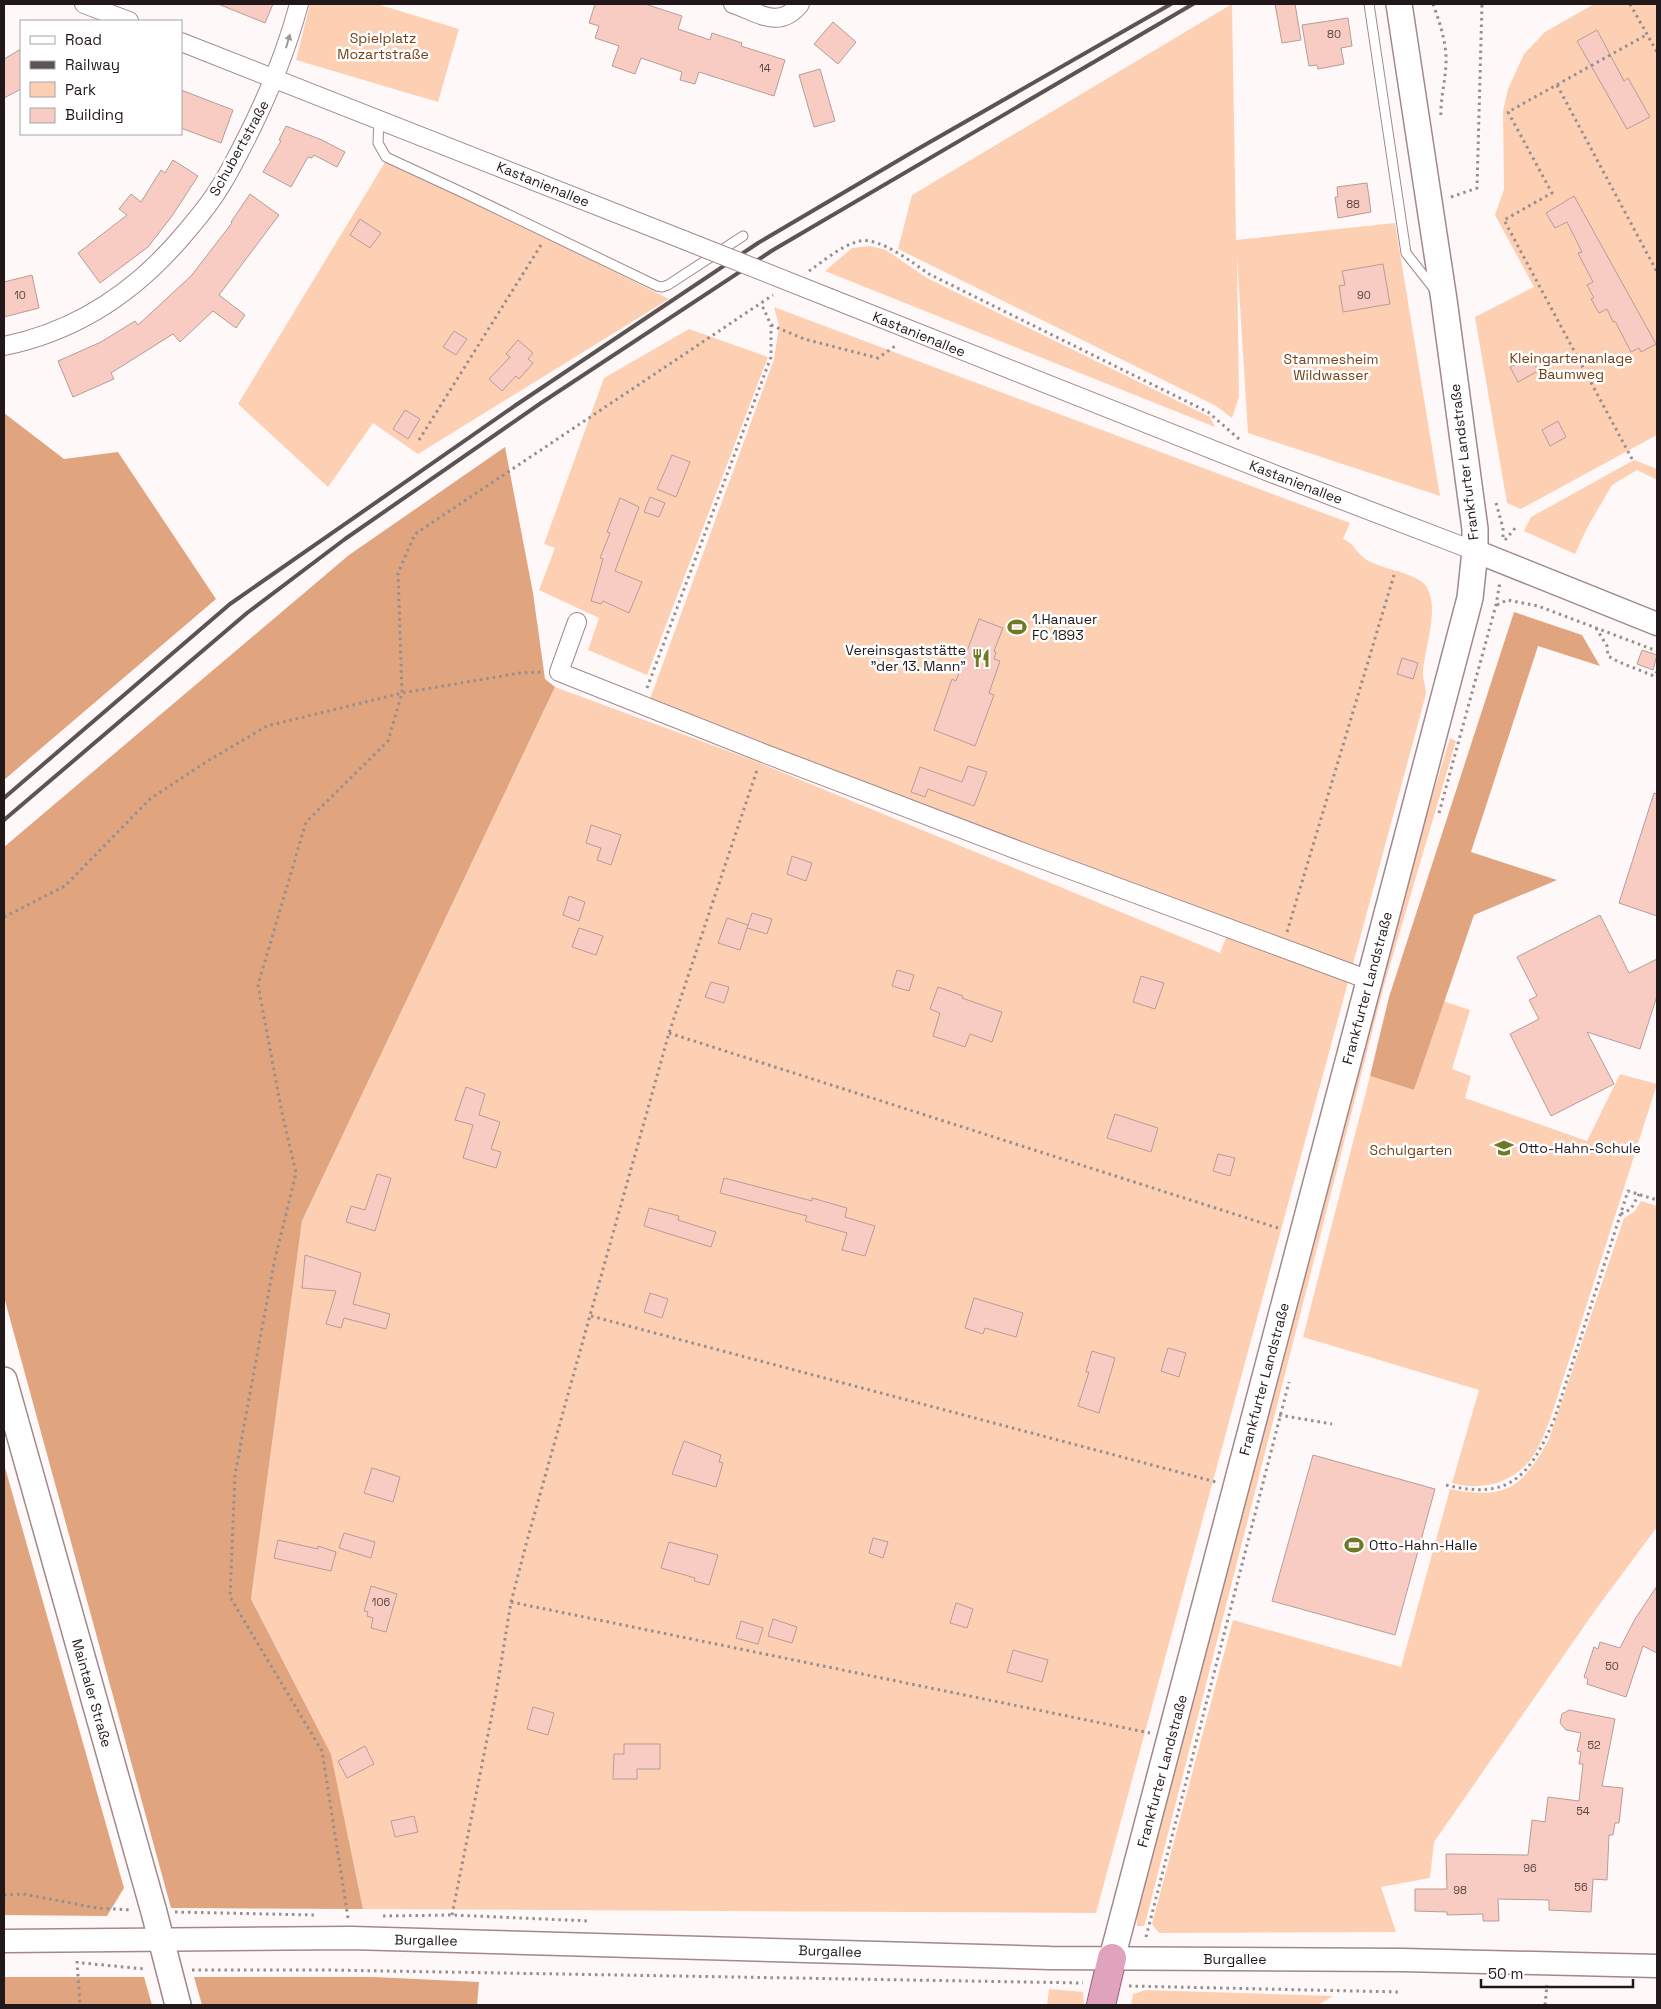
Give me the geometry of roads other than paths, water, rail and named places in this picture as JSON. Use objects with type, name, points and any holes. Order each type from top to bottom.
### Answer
[{"type":"highway","points":[[1100,2005],[1112,1958]]},
{"type":"main road","name":"Frankfurter Landstraße","points":[[1112,1958],[1467,613],[1473,580],[1474,529],[1444,300],[1399,4]]},
{"type":"main road","name":"Maintaler Straße","points":[[4,1380],[154,1912],[178,2005]]},
{"type":"street","points":[[84,4],[126,20]]},
{"type":"street","name":"Schubertstraße","points":[[4,346],[67,326],[98,310],[129,290],[154,268],[197,219],[218,191],[276,78],[299,4]]},
{"type":"street","points":[[733,4],[774,18],[786,17],[800,4]]},
{"type":"street","name":"Kastanienallee","points":[[182,42],[276,78],[912,332],[1475,551],[1657,624]]},
{"type":"street","points":[[577,622],[559,672],[763,753],[1369,980]]},
{"type":"street","name":"Burgallee","points":[[4,1941],[351,1938],[1050,1958],[1402,1960],[1657,1966]]},
{"type":"lane","points":[[1370,4],[1406,253],[1444,300]]},
{"type":"lane","points":[[379,119],[378,143],[386,157],[662,287],[687,274],[743,236]]},
{"type":"railway","points":[[4,798],[230,604],[516,405],[758,243],[1171,4]]},
{"type":"railway","points":[[4,820],[247,613],[345,539],[541,403],[773,250],[1193,4]]},
{"type":"place","name":"1.Hanauer FC 1893","points":[[1017,627]]},
{"type":"place","name":"Vereinsgaststätte \"der 13. Mann\"","points":[[981,658]]},
{"type":"place","name":"Otto-Hahn-Schule","points":[[1504,1148]]},
{"type":"place","name":"Otto-Hahn-Halle","points":[[1354,1545]]},
{"type":"park label","name":"Spielplatz Mozartstraße","points":[[383,46]]},
{"type":"park label","name":"Kleingartenanlage Baumweg","points":[[1571,366]]},
{"type":"park label","name":"Stammesheim Wildwasser","points":[[1331,368]]},
{"type":"park label","name":"Schulgarten","points":[[1411,1150]]}]
